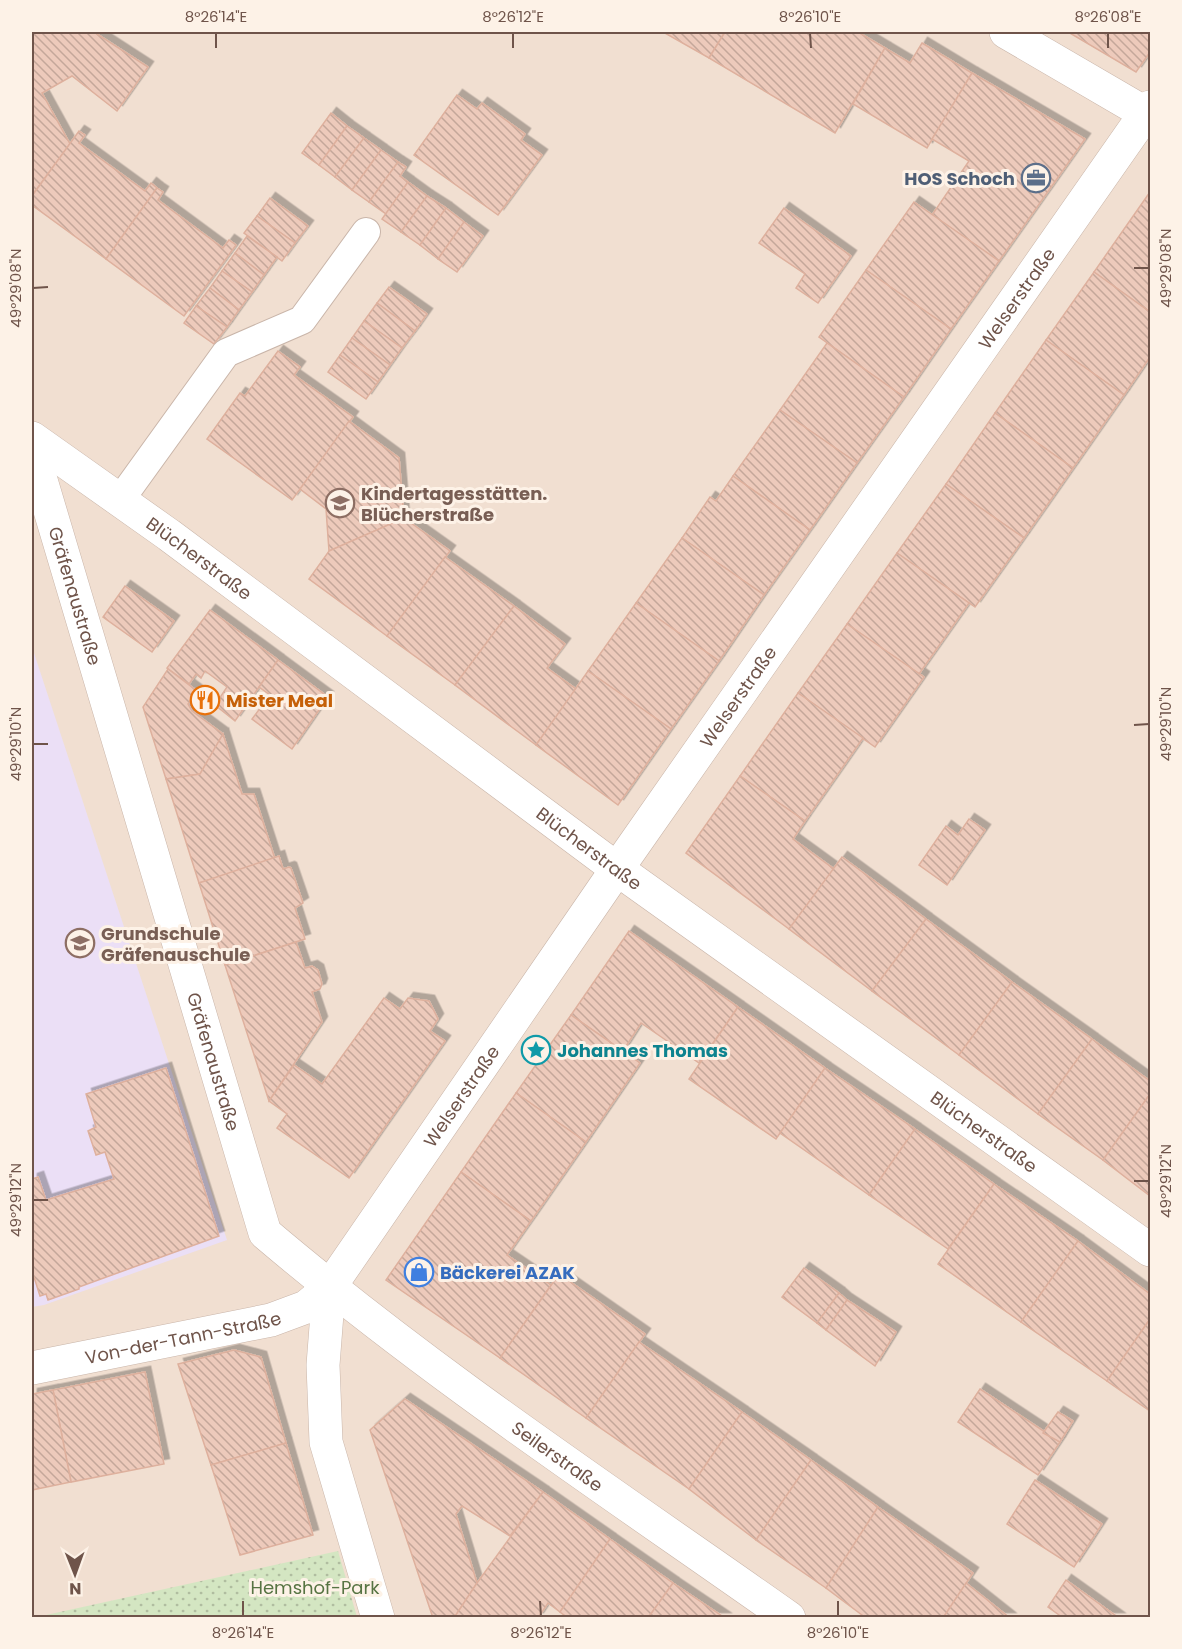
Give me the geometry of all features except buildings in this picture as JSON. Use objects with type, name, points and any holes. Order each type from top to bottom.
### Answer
[{"type":"street","points":[[1006,32],[1149,112]]},
{"type":"street","name":"Welserstraße","points":[[329,1288],[617,869],[1149,112]]},
{"type":"street","name":"Blücherstraße","points":[[32,438],[120,500],[617,869],[1150,1250]]},
{"type":"street","name":"Gräfenaustraße","points":[[32,450],[265,1233],[329,1288]]},
{"type":"street","points":[[329,1288],[323,1365],[326,1442],[378,1617]]},
{"type":"street","name":"Von-der-Tann-Straße","points":[[32,1368],[271,1320],[306,1307],[329,1288]]},
{"type":"street","name":"Seilerstraße","points":[[329,1288],[476,1397],[789,1617]]},
{"type":"lane","points":[[120,500],[226,353],[302,320],[366,232]]},
{"type":"shaded area","points":[[32,32],[1150,32],[1150,1617],[32,1618]]},
{"type":"shaded area","name":"Grundschule Gräfenauschule","points":[[32,647],[227,1240],[44,1305],[32,1307]]},
{"type":"green space","name":"Hemshof-Park","points":[[338,1551],[357,1617],[37,1617]]},
{"type":"place","name":"HOS Schoch","points":[[1036,178]]},
{"type":"place","name":"Kindertagesstätten. Blücherstraße","points":[[340,503]]},
{"type":"place","name":"Mister Meal","points":[[205,700]]},
{"type":"place","name":"Grundschule Gräfenauschule","points":[[80,943]]},
{"type":"place","name":"Johannes Thomas","points":[[536,1050]]},
{"type":"place","name":"Bäckerei AZAK","points":[[419,1272]]}]
